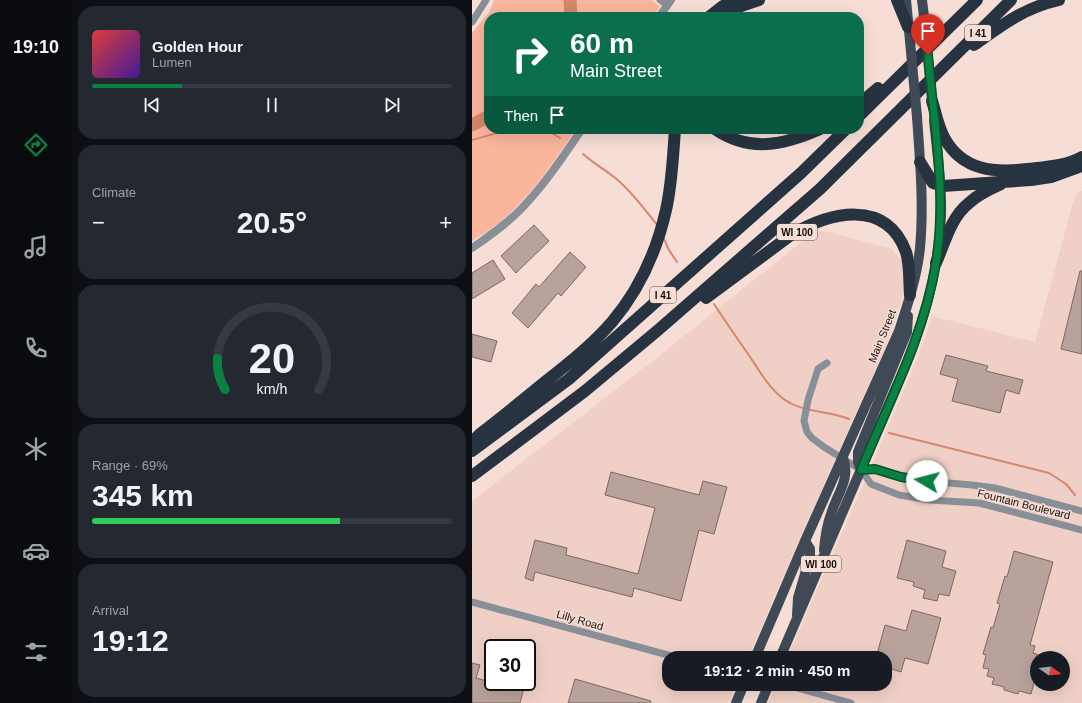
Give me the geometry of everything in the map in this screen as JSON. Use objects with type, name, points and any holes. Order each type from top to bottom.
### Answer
[{"type":"highway","points":[[716,12],[734,0]]},
{"type":"highway","points":[[731,12],[741,6],[759,0]]},
{"type":"highway","points":[[897,0],[908,26]]},
{"type":"highway","name":"I 41","points":[[864,111],[977,0]]},
{"type":"highway","name":"I 41","points":[[472,476],[585,390],[657,331],[820,189],[1011,0]]},
{"type":"highway","points":[[946,65],[1009,19],[1030,9],[1059,0]]},
{"type":"highway","points":[[864,100],[943,34]]},
{"type":"highway","points":[[932,100],[941,129],[952,150],[964,160],[980,168],[996,171],[1052,167],[1082,157]]},
{"type":"highway","points":[[472,442],[593,342],[627,302],[654,251],[660,233],[668,196],[674,134]]},
{"type":"highway","points":[[722,134],[736,140],[753,144],[764,144],[788,141],[807,134]]},
{"type":"highway","name":"I 41","points":[[472,451],[569,378],[801,174],[841,134]]},
{"type":"highway","points":[[920,162],[932,181],[940,186],[1051,177],[1082,166]]},
{"type":"highway","points":[[936,262],[954,221],[964,208],[978,196],[1006,181]]},
{"type":"highway","name":"WI 100","points":[[657,331],[694,308],[791,235],[814,223],[850,214],[864,215],[878,219],[896,233],[906,252],[908,262],[909,300]]},
{"type":"main road","name":"Main Street","points":[[758,651],[805,541],[899,331],[909,300],[917,265],[922,220],[920,162],[906,0]]},
{"type":"main road","name":"WI 100","points":[[783,651],[918,335],[928,300],[936,262],[941,215],[940,186],[922,0]]},
{"type":"main road","points":[[861,470],[858,462],[858,452],[906,332],[909,300]]},
{"type":"main road","points":[[823,560],[826,534],[831,514],[846,475],[846,466],[843,458]]},
{"type":"main road","points":[[796,623],[798,598],[810,557],[810,549],[805,541]]},
{"type":"main road","points":[[736,703],[741,691]]},
{"type":"main road","points":[[761,703],[766,691]]},
{"type":"street","points":[[472,22],[486,0]]},
{"type":"street","points":[[661,12],[666,2]]},
{"type":"street","points":[[472,248],[507,222],[529,200],[548,177],[578,134]]},
{"type":"street","points":[[827,363],[818,369],[808,400],[804,416],[806,432],[812,438],[861,470]]},
{"type":"street","name":"Fountain Boulevard","points":[[861,470],[875,469],[914,480],[995,488],[1082,511]]},
{"type":"street","name":"Fountain Boulevard","points":[[861,470],[871,484],[899,495],[930,500],[979,503],[1082,530]]},
{"type":"street","name":"Lilly Road","points":[[474,603],[662,653]]},
{"type":"street","points":[[808,691],[852,703]]},
{"type":"shaded area","points":[[494,0],[651,0],[660,6],[656,12],[489,12]]},
{"type":"shaded area","points":[[484,18],[484,134],[572,134],[532,190],[522,201],[490,230],[472,241],[472,33]]},
{"type":"shaded area","points":[[1082,191],[1082,703],[768,703],[773,691],[892,691],[892,651],[790,651],[918,357],[932,316],[1035,342],[1077,192]]},
{"type":"shaded area","points":[[815,231],[828,232],[892,249],[904,264],[904,293],[892,330],[751,651],[662,651],[662,691],[734,691],[728,703],[472,703],[472,501],[650,363]]},
{"type":"building","points":[[534,225],[549,241],[516,273],[501,256]]},
{"type":"building","points":[[570,252],[586,267],[561,296],[558,293],[528,328],[512,313],[536,284],[539,287]]},
{"type":"building","points":[[493,260],[505,279],[472,299],[472,273]]},
{"type":"building","points":[[1080,271],[1082,271],[1082,354],[1061,349]]},
{"type":"building","points":[[472,334],[497,341],[491,362],[472,357]]},
{"type":"building","points":[[946,355],[988,366],[986,371],[1023,380],[1019,394],[1006,390],[1000,413],[952,401],[958,379],[940,374]]},
{"type":"building","points":[[611,472],[699,495],[703,481],[727,487],[714,534],[699,530],[681,601],[634,588],[632,597],[535,572],[533,581],[525,578],[535,540],[567,548],[566,555],[638,574],[655,508],[605,495]]},
{"type":"building","points":[[907,540],[946,551],[942,567],[956,571],[949,596],[939,594],[937,601],[923,598],[925,590],[913,586],[914,582],[897,578]]},
{"type":"building","points":[[1014,551],[1053,562],[1030,645],[1035,646],[1034,651],[1030,651],[1031,694],[1019,691],[1018,694],[1004,690],[1004,687],[992,684],[994,678],[987,676],[989,669],[983,668],[986,655],[983,654],[1000,604],[997,603],[1005,576],[1007,577]]},
{"type":"building","points":[[912,610],[941,618],[928,664],[905,658],[901,672],[892,669],[892,651],[878,651],[885,625],[906,631]]},
{"type":"building","points":[[472,663],[480,665],[476,678],[484,680],[484,691],[523,691],[520,703],[472,703]]},
{"type":"building","points":[[575,679],[651,701],[650,703],[568,703]]},
{"type":"waterway","points":[[570,0],[571,12]]},
{"type":"waterway","points":[[472,125],[484,119]]},
{"type":"waterway","points":[[472,140],[494,134]]},
{"type":"waterway","points":[[553,134],[560,138]]},
{"type":"waterway","points":[[583,154],[626,188],[658,226]]},
{"type":"waterway","points":[[663,237],[677,262]]},
{"type":"waterway","points":[[714,304],[777,394],[790,403],[804,409],[842,416],[849,419]]},
{"type":"waterway","points":[[889,433],[1049,473],[1066,484],[1075,495]]},
{"type":"route","points":[[927,481],[914,480],[875,469],[861,470],[918,335],[928,300],[936,262],[941,215],[940,186],[928,55]]}]
